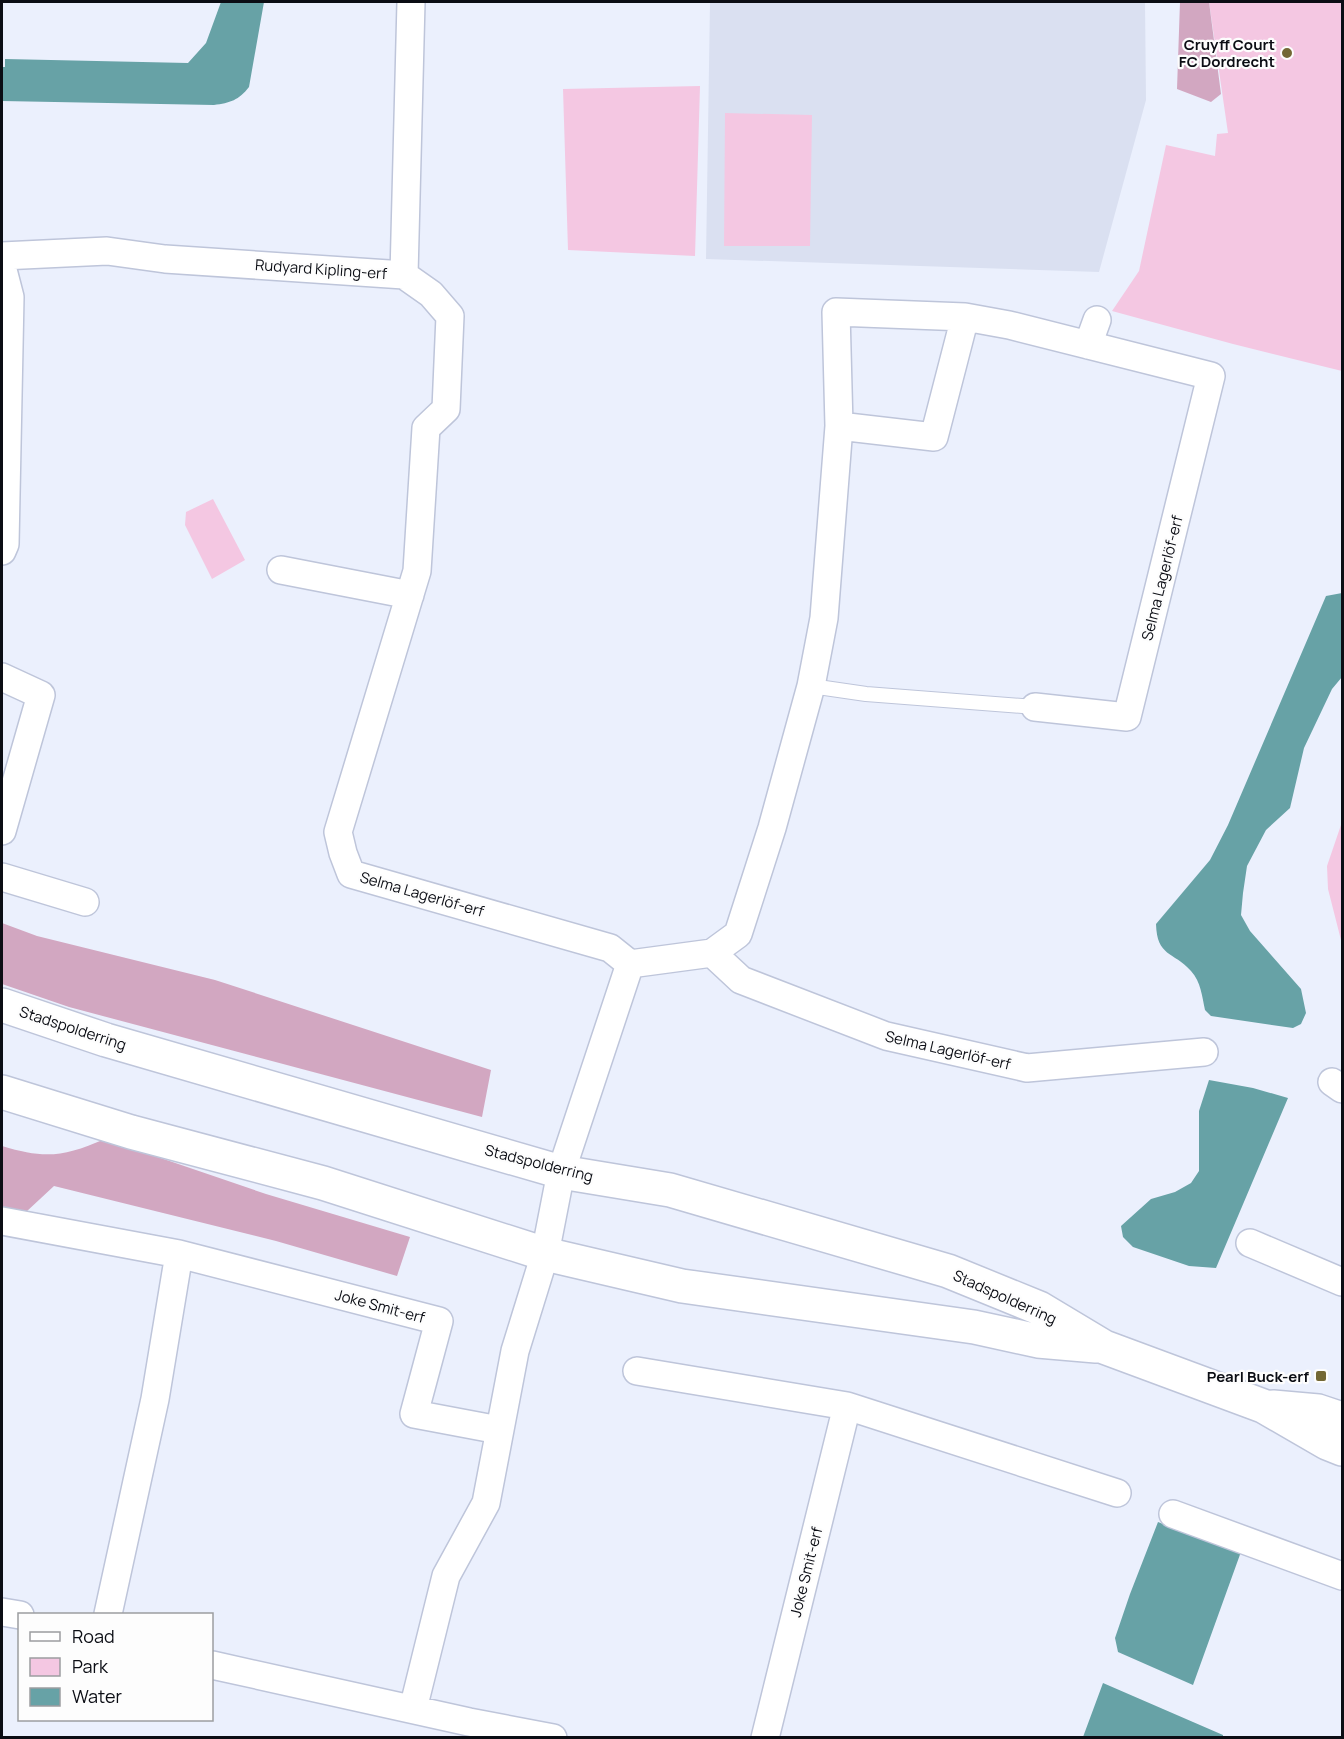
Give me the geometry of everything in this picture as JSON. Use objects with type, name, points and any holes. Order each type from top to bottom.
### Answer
[{"type":"street","name":"Rudyard Kipling-erf","points":[[2,256],[107,251],[165,259],[404,275],[411,2]]},
{"type":"street","points":[[2,266],[10,297],[5,544],[2,551]]},
{"type":"street","name":"Selma Lagerlöf-erf","points":[[404,275],[431,294],[450,316],[446,409],[426,428],[417,571],[338,832],[351,874],[610,948],[630,964],[712,953],[738,934],[772,828],[811,686],[824,618],[839,426],[836,312],[965,317],[1009,325],[1211,376],[1127,717],[1035,707]]},
{"type":"street","points":[[839,426],[934,437],[965,317]]},
{"type":"street","points":[[1088,345],[1097,320]]},
{"type":"street","points":[[281,570],[410,596]]},
{"type":"street","points":[[2,677],[41,695],[2,831]]},
{"type":"street","points":[[2,877],[85,902]]},
{"type":"street","name":"Selma Lagerlöf-erf","points":[[712,953],[741,980],[886,1036],[1027,1068],[1204,1052]]},
{"type":"street","points":[[414,1709],[447,1576],[486,1503],[515,1351],[545,1254],[561,1172],[630,964]]},
{"type":"street","name":"Stadspolderring","points":[[2,1005],[106,1040],[561,1172],[670,1190],[948,1271],[1039,1308],[1104,1347],[1263,1406],[1326,1443],[1342,1449]]},
{"type":"street","name":"Stadspolderring","points":[[2,1092],[131,1132],[323,1183],[545,1254],[682,1286],[974,1327],[1038,1341],[1104,1347]]},
{"type":"street","name":"Joke Smit-erf","points":[[2,1221],[179,1254],[439,1321],[414,1414],[499,1430]]},
{"type":"street","points":[[1250,1243],[1342,1282]]},
{"type":"street","points":[[108,1613],[155,1400],[179,1254]]},
{"type":"street","points":[[637,1371],[847,1406],[1117,1493]]},
{"type":"street","name":"Joke Smit-erf","points":[[765,1737],[847,1406]]},
{"type":"street","name":"Stadspolderring","points":[[1263,1406],[1318,1411],[1342,1419]]},
{"type":"street","points":[[1173,1514],[1342,1576]]},
{"type":"street","points":[[2,1612],[18,1615]]},
{"type":"street","points":[[213,1665],[553,1737]]},
{"type":"lane","name":"Selma Lagerlöf-erf","points":[[811,686],[866,694],[1035,707]]},
{"type":"shaded area","points":[[710,2],[1145,2],[1146,100],[1099,272],[706,259]]},
{"type":"shaded area","points":[[1180,2],[1209,2],[1221,94],[1211,102],[1177,89]]},
{"type":"shaded area","points":[[2,923],[37,936],[215,980],[491,1070],[482,1117],[69,1007],[2,984]]},
{"type":"shaded area","points":[[105,1139],[266,1194],[410,1237],[397,1276],[276,1241],[54,1186],[26,1212],[2,1209],[2,1146],[30,1153],[54,1154],[77,1150]]},
{"type":"green space","points":[[1209,2],[1342,2],[1342,371],[1112,311],[1139,271],[1166,145],[1215,156],[1217,134],[1228,133]]},
{"type":"green space","points":[[700,86],[695,256],[568,250],[563,89]]},
{"type":"green space","points":[[725,113],[812,115],[810,246],[724,246]]},
{"type":"green space","points":[[213,499],[245,560],[212,579],[185,525],[186,512]]},
{"type":"green space","points":[[1342,822],[1342,944],[1328,889],[1327,866]]},
{"type":"water","points":[[221,2],[264,2],[249,87],[234,100],[214,105],[2,101],[2,67],[5,67],[5,59],[188,63],[206,43]]},
{"type":"water","points":[[1342,593],[1342,677],[1332,689],[1304,748],[1290,808],[1266,830],[1247,866],[1241,915],[1250,931],[1301,989],[1306,1013],[1301,1024],[1293,1028],[1211,1016],[1205,1010],[1201,989],[1194,975],[1159,942],[1156,924],[1210,860],[1228,825],[1326,596]]},
{"type":"water","points":[[1209,1080],[1253,1088],[1288,1098],[1216,1268],[1189,1266],[1133,1247],[1123,1237],[1121,1226],[1151,1199],[1175,1192],[1191,1183],[1199,1171],[1199,1111]]},
{"type":"water","points":[[1158,1522],[1204,1540],[1242,1549],[1193,1685],[1118,1652],[1115,1638]]},
{"type":"water","points":[[1103,1683],[1223,1736],[1222,1738],[1083,1737]]},
{"type":"place","name":"Cruyff Court FC Dordrecht","points":[[1287,53]]},
{"type":"place","name":"Pearl Buck-erf","points":[[1321,1376]]}]
